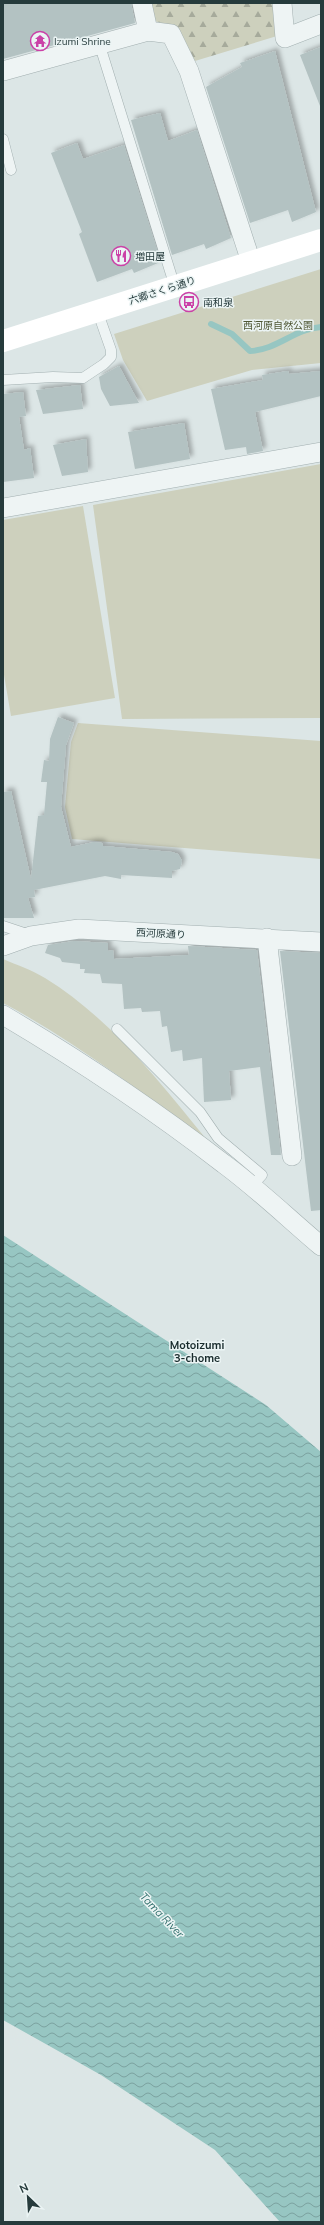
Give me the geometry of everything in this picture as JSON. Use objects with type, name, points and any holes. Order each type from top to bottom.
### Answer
[{"type":"main road","name":"六郷さくら通り","points":[[3,341],[321,240]]},
{"type":"street","points":[[142,3],[148,31]]},
{"type":"street","points":[[282,3],[286,38],[321,24]]},
{"type":"street","points":[[3,71],[100,46],[148,31],[171,34],[189,71],[251,262]]},
{"type":"street","points":[[3,508],[321,452]]},
{"type":"street","name":"西河原通り","points":[[3,946],[32,936],[79,929],[321,942]]},
{"type":"street","points":[[267,938],[292,1156]]},
{"type":"street","points":[[3,1015],[102,1077],[164,1119],[225,1165],[321,1246]]},
{"type":"lane","points":[[100,46],[175,286]]},
{"type":"lane","points":[[3,140],[11,170]]},
{"type":"lane","points":[[3,380],[53,377],[83,378],[104,364],[111,357],[111,350],[97,310]]},
{"type":"lane","points":[[3,926],[25,932],[32,936]]},
{"type":"lane","points":[[117,1029],[200,1112],[218,1138],[262,1175],[251,1187]]},
{"type":"green space","points":[[151,3],[273,3],[277,36],[195,61],[178,31],[153,20]]},
{"type":"green space","name":"西河原自然公園","points":[[321,269],[321,363],[252,370],[147,401],[123,360],[114,334]]},
{"type":"green space","points":[[321,464],[321,718],[122,719],[93,505]]},
{"type":"green space","points":[[83,506],[115,698],[11,716],[3,669],[3,520]]},
{"type":"green space","points":[[78,723],[321,741],[321,859],[72,839],[65,807],[71,742]]},
{"type":"green space","points":[[3,959],[45,978],[69,994],[91,1012],[112,1031],[152,1073],[207,1140],[82,1050],[3,1003]]},
{"type":"water","name":"Tama River","points":[[3,1235],[266,1405],[321,1452],[321,2222],[280,2222],[215,2150],[101,2075],[3,2020]]},
{"type":"building","name":"Izumi Shrine","points":[[3,3],[131,3],[135,23],[3,59]]},
{"type":"building","points":[[321,47],[321,106],[320,106],[300,55]]},
{"type":"building","points":[[275,51],[316,212],[292,222],[288,210],[250,223],[206,87],[242,67],[240,63]]},
{"type":"building","points":[[160,113],[168,141],[197,130],[231,238],[206,249],[204,244],[172,255],[131,120]]},
{"type":"building","points":[[77,143],[83,159],[124,145],[160,259],[157,261],[158,263],[134,273],[132,269],[97,282],[79,234],[82,232],[51,153]]},
{"type":"building","points":[[119,366],[139,403],[110,406],[101,389],[99,377]]},
{"type":"building","points":[[288,371],[289,374],[321,371],[321,396],[255,412],[263,451],[247,454],[246,447],[225,450],[211,389],[263,380],[262,375]]},
{"type":"building","points":[[80,385],[83,409],[43,414],[36,390]]},
{"type":"building","points":[[23,392],[26,416],[19,417],[24,450],[30,448],[34,478],[3,482],[3,394]]},
{"type":"building","points":[[184,423],[190,459],[135,469],[128,432]]},
{"type":"building","points":[[86,439],[88,472],[62,476],[53,445]]},
{"type":"building","points":[[58,717],[74,723],[66,745],[61,807],[71,847],[94,842],[102,843],[103,846],[172,852],[178,854],[182,861],[180,869],[172,871],[172,878],[121,875],[121,879],[105,876],[34,890],[35,897],[28,898],[34,918],[3,918],[3,792],[11,791],[31,879],[38,816],[44,815],[47,782],[41,782],[44,760],[49,761],[50,739]]},
{"type":"building","points":[[74,941],[108,943],[108,951],[113,950],[114,959],[189,955],[188,946],[257,950],[281,1155],[271,1155],[260,1067],[229,1071],[231,1100],[204,1102],[202,1058],[183,1061],[182,1050],[171,1052],[167,1026],[162,1027],[160,1011],[142,1012],[141,1008],[124,1009],[122,984],[102,983],[100,974],[84,973],[85,969],[80,969],[80,964],[62,962],[60,958],[45,953],[48,945]]},
{"type":"building","points":[[280,951],[321,953],[321,1210],[311,1211]]},
{"type":"waterway","points":[[211,324],[232,334],[250,351],[269,347],[302,331],[321,327]]},
{"type":"place","name":"Izumi Shrine","points":[[40,41]]},
{"type":"place","name":"増田屋","points":[[121,256]]},
{"type":"place","name":"南和泉","points":[[189,302]]},
{"type":"district","name":"Motoizumi 3-chome","points":[[197,1351]]}]
